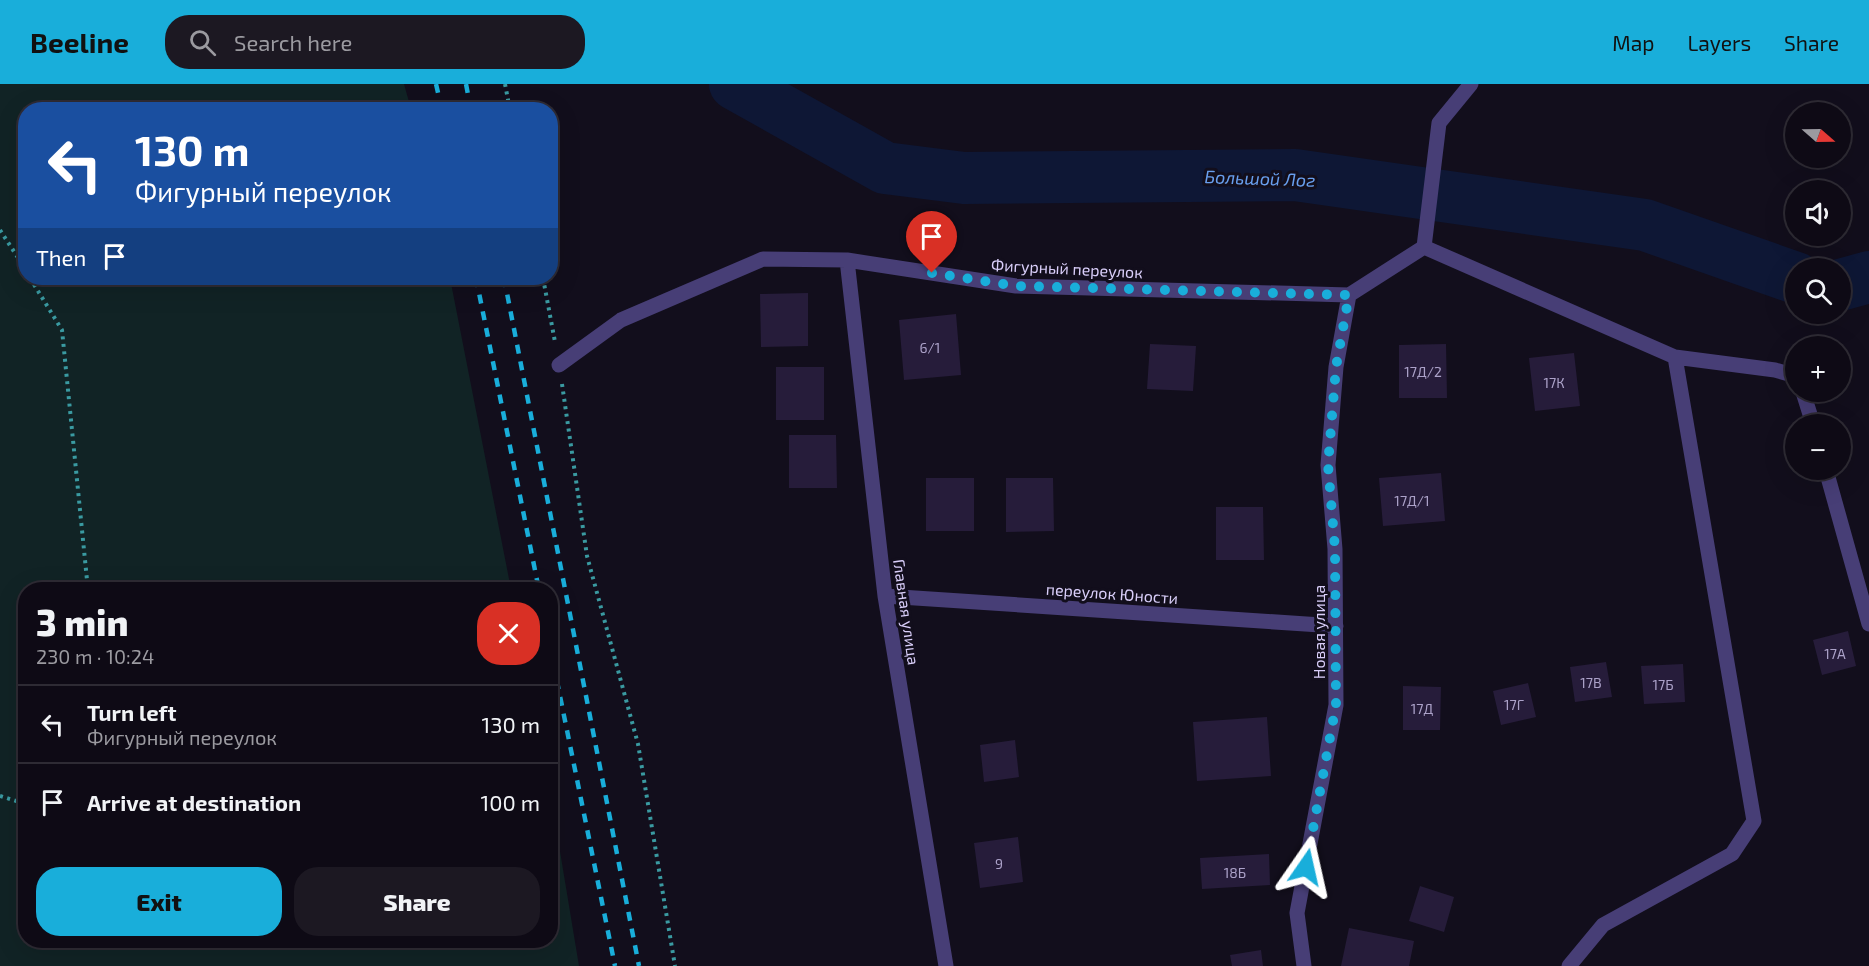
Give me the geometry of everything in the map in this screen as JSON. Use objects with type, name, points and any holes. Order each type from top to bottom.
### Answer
[{"type":"street","points":[[1424,248],[1439,123],[1471,84]]},
{"type":"street","points":[[1349,295],[1424,248]]},
{"type":"street","points":[[1424,248],[1675,357],[1785,373]]},
{"type":"street","name":"Фигурный переулок","points":[[560,365],[621,320],[763,259],[848,260],[1016,286],[1349,295]]},
{"type":"street","name":"Главная улица","points":[[848,260],[885,597],[946,966]]},
{"type":"street","name":"Новая улица","points":[[1304,966],[1297,913],[1336,705],[1335,549],[1328,465],[1336,367],[1349,295]]},
{"type":"street","points":[[1569,966],[1603,925],[1732,854],[1754,821],[1675,357]]},
{"type":"street","points":[[1829,480],[1869,624]]},
{"type":"street","name":"переулок Юности","points":[[885,597],[1336,626]]},
{"type":"path","points":[[505,84],[508,102]]},
{"type":"path","points":[[0,230],[18,258]]},
{"type":"path","points":[[34,285],[62,330],[87,582]]},
{"type":"path","points":[[544,285],[560,365],[587,556],[638,744],[675,966]]},
{"type":"path","points":[[0,796],[18,802]]},
{"type":"shaded area","points":[[0,84],[404,84],[409,102],[18,102],[18,285],[451,285],[510,582],[18,582],[18,948],[558,948],[558,839],[579,966],[0,966]]},
{"type":"building","points":[[808,293],[808,346],[761,347],[760,294]]},
{"type":"building","points":[[956,314],[961,375],[904,380],[899,320]]},
{"type":"building","points":[[1150,344],[1196,346],[1193,391],[1147,389]]},
{"type":"building","points":[[1446,344],[1447,398],[1399,398],[1399,345]]},
{"type":"building","points":[[1574,353],[1580,406],[1535,411],[1529,358]]},
{"type":"building","points":[[776,367],[824,367],[824,420],[776,420]]},
{"type":"building","points":[[789,435],[836,435],[837,488],[789,488]]},
{"type":"building","points":[[1441,473],[1445,521],[1383,526],[1379,478]]},
{"type":"building","points":[[926,478],[974,478],[974,531],[926,531]]},
{"type":"building","points":[[1006,478],[1053,478],[1054,531],[1006,532]]},
{"type":"building","points":[[1216,507],[1263,507],[1264,560],[1216,560]]},
{"type":"building","points":[[1848,631],[1856,666],[1822,675],[1813,640]]},
{"type":"building","points":[[1606,662],[1612,697],[1575,702],[1570,667]]},
{"type":"building","points":[[1683,664],[1685,702],[1644,704],[1641,666]]},
{"type":"building","points":[[1528,683],[1536,717],[1501,725],[1493,691]]},
{"type":"building","points":[[1403,686],[1441,687],[1440,730],[1403,730]]},
{"type":"building","points":[[1267,717],[1271,776],[1197,781],[1193,722]]},
{"type":"building","points":[[1015,740],[1019,777],[984,782],[980,745]]},
{"type":"building","points":[[1018,837],[1023,882],[980,888],[974,843]]},
{"type":"building","points":[[1269,854],[1270,885],[1202,889],[1200,858]]},
{"type":"building","points":[[1420,886],[1454,897],[1444,932],[1409,921]]},
{"type":"building","points":[[1349,928],[1414,941],[1409,966],[1341,966]]},
{"type":"building","points":[[1261,950],[1263,966],[1232,966],[1230,955]]},
{"type":"waterway","name":"Большой Лог","points":[[735,84],[885,168],[964,178],[1295,175],[1645,225],[1785,274]]},
{"type":"waterway","name":"Большой Лог","points":[[1851,282],[1869,277]]},
{"type":"railway","points":[[436,84],[440,102]]},
{"type":"railway","points":[[466,84],[469,102]]},
{"type":"railway","points":[[477,285],[537,582]]},
{"type":"railway","points":[[505,285],[639,966]]},
{"type":"railway","points":[[558,686],[615,966]]},
{"type":"route","points":[[932,273],[1016,286],[1349,295],[1336,367],[1328,465],[1335,549],[1336,705],[1306,867]]}]
